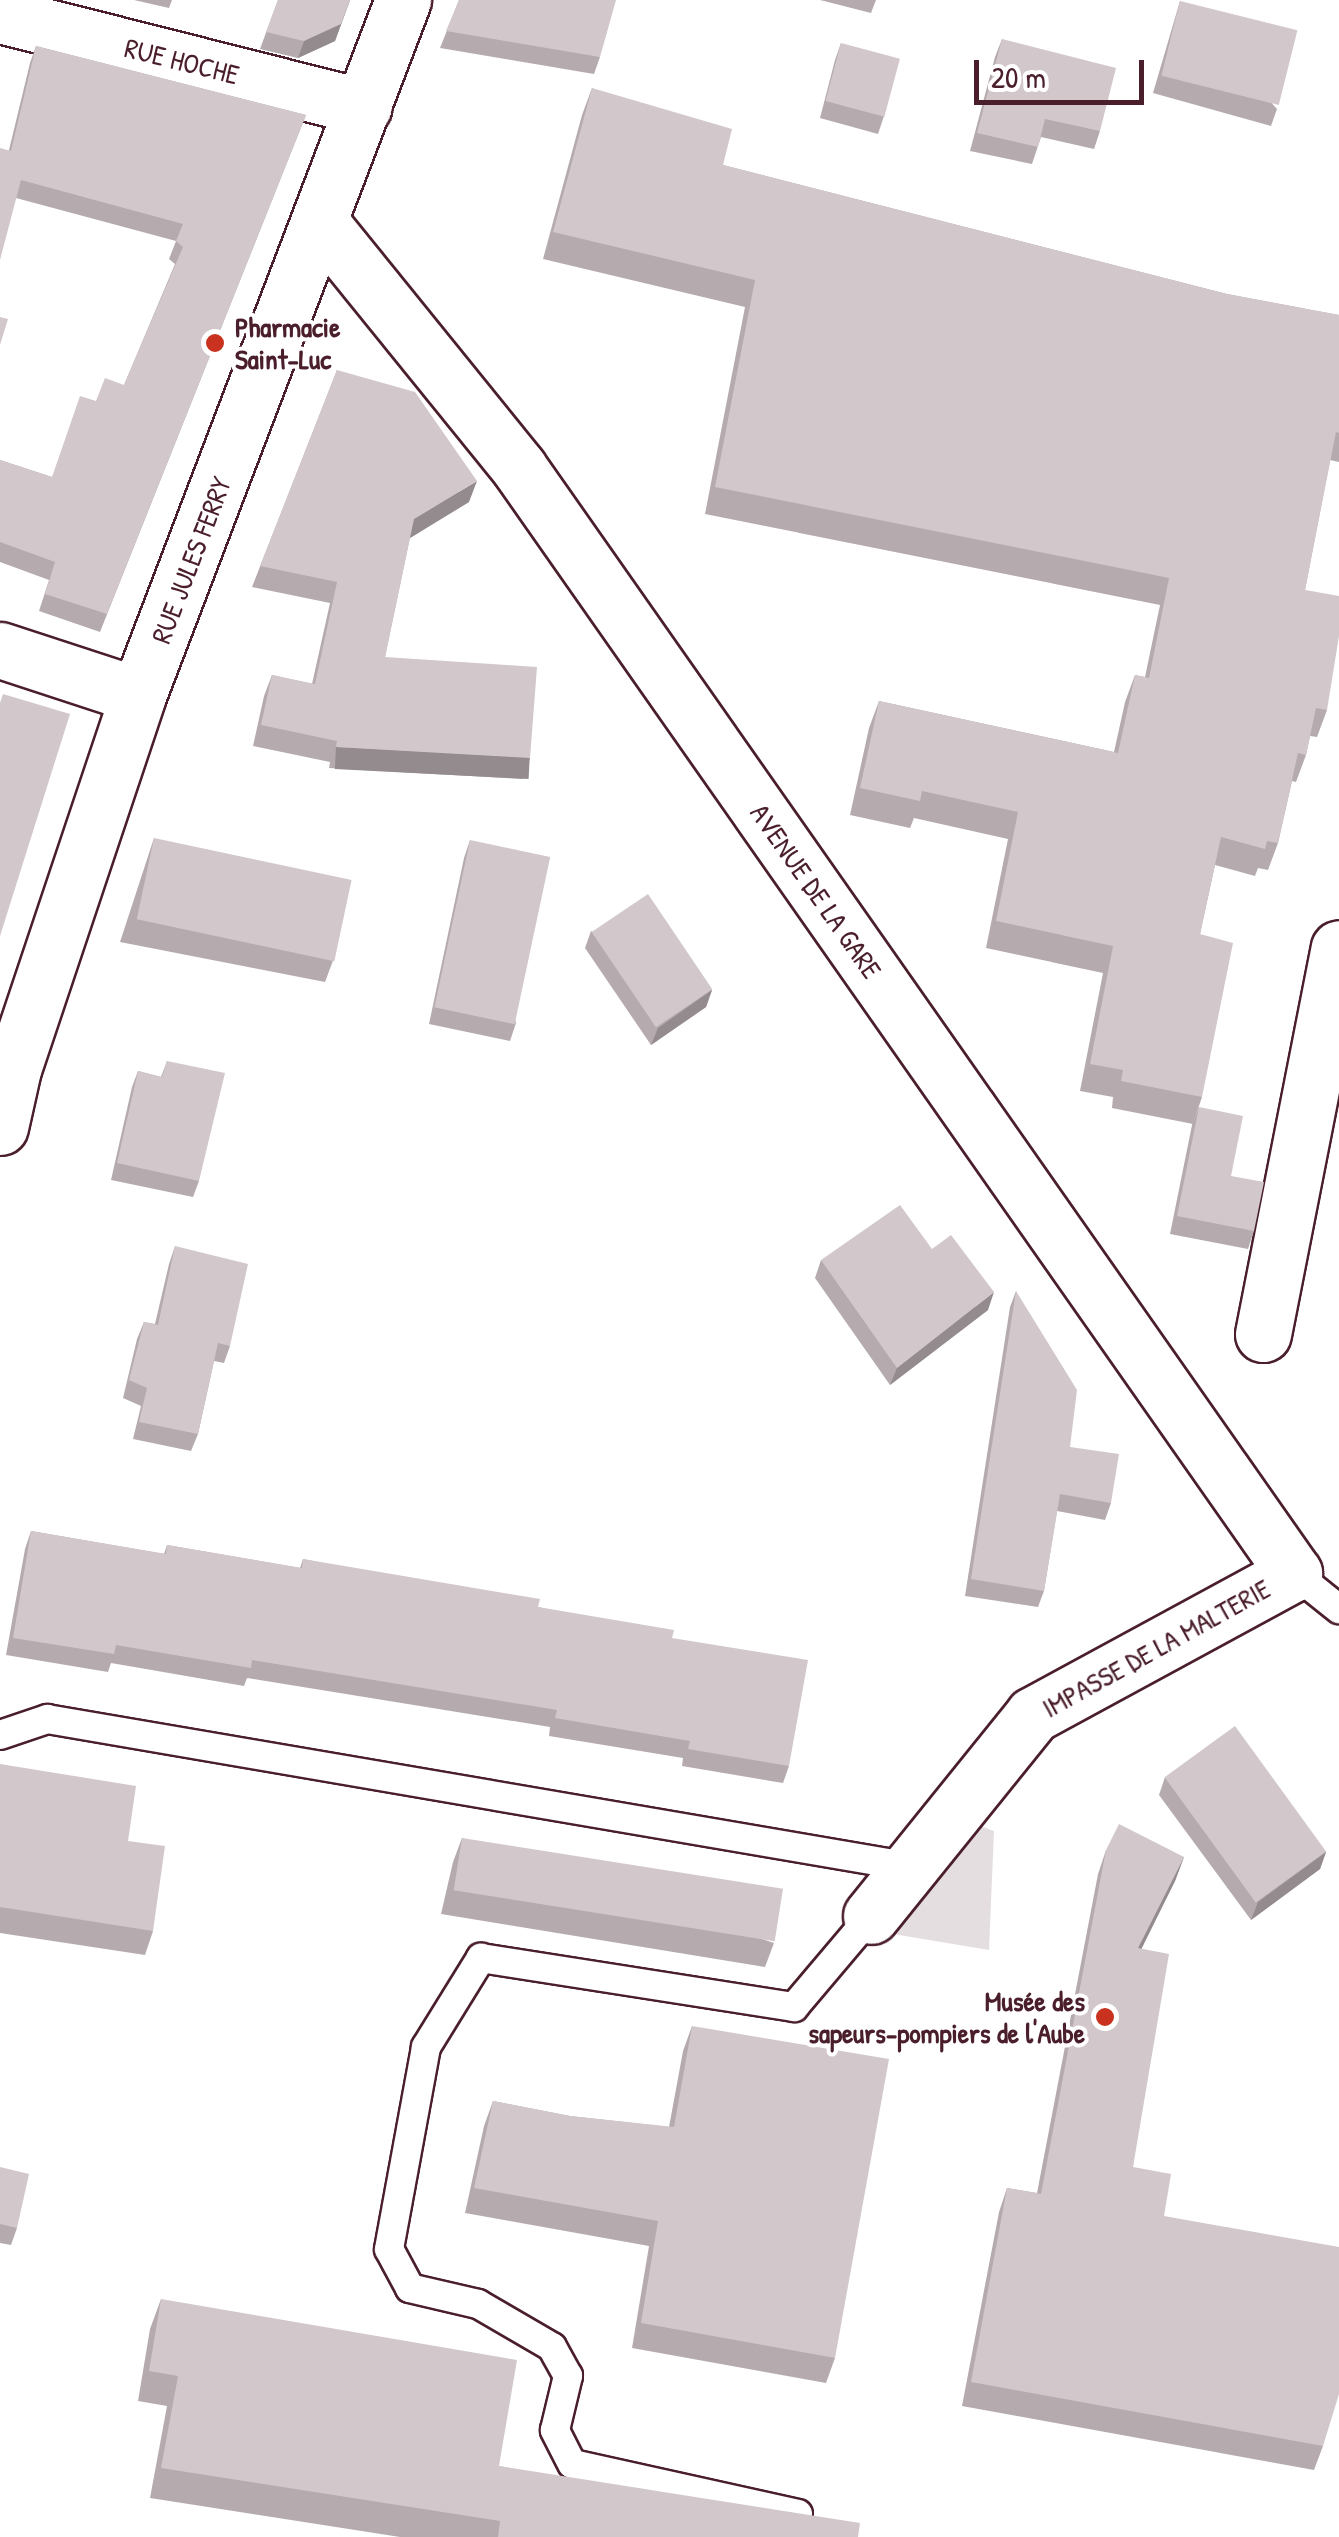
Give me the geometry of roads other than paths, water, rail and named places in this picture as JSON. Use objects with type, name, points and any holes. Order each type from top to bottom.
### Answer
[{"type":"street","name":"RUE JULES FERRY","points":[[0,1126],[6,1067],[138,695],[403,0]]},
{"type":"street","name":"RUE HOCHE","points":[[0,15],[364,106]]},
{"type":"street","name":"AVENUE DE LA GARE","points":[[320,222],[519,468],[1294,1572]]},
{"type":"street","points":[[0,650],[138,695]]},
{"type":"street","points":[[1263,1334],[1339,948]]},
{"type":"street","name":"IMPASSE DE LA MALTERIE","points":[[871,1916],[1033,1714],[1294,1572]]},
{"type":"lane","points":[[1294,1572],[1339,1610]]},
{"type":"lane","points":[[0,1734],[47,1719],[911,1866]]},
{"type":"lane","points":[[798,2514],[572,2464],[554,2430],[568,2376],[552,2347],[478,2304],[410,2288],[388,2249],[426,2046],[481,1958],[794,2007],[871,1916]]},
{"type":"place","name":"Pharmacie Saint-Luc","points":[[215,343]]},
{"type":"place","name":"Musée des sapeurs-pompiers de l'Aube","points":[[1105,2017]]}]
